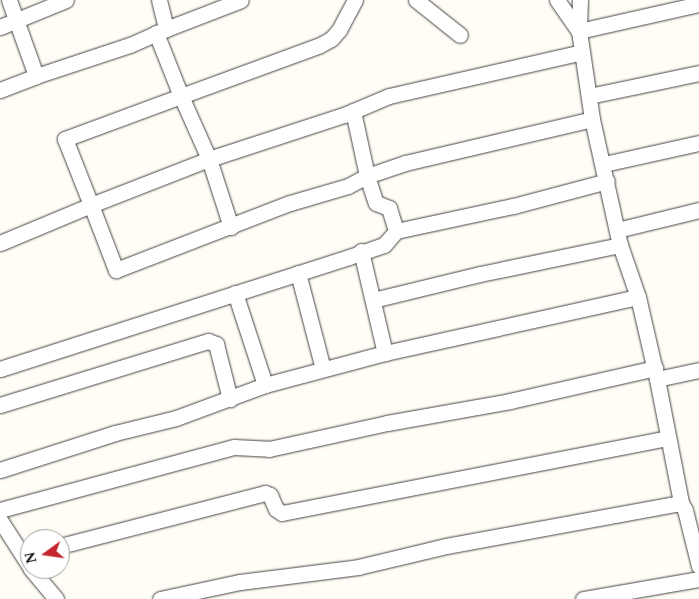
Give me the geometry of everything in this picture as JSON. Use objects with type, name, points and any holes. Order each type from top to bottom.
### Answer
[{"type":"street","points":[[9,0],[36,76]]},
{"type":"street","points":[[0,27],[66,0]]},
{"type":"street","points":[[159,0],[161,31],[181,96],[209,159],[231,227]]},
{"type":"street","points":[[0,90],[130,44],[241,0]]},
{"type":"street","points":[[356,0],[339,30],[331,39],[320,45],[65,139],[116,270],[290,203],[348,186],[367,176],[405,163],[592,119]]},
{"type":"street","points":[[416,0],[460,36]]},
{"type":"street","points":[[557,0],[580,31]]},
{"type":"street","points":[[580,0],[582,52],[592,119],[604,164],[620,245],[638,297],[656,374],[668,438],[688,506],[699,566]]},
{"type":"street","points":[[580,31],[699,4]]},
{"type":"street","points":[[0,243],[209,159],[353,111],[389,96],[582,52]]},
{"type":"street","points":[[589,96],[699,74]]},
{"type":"street","points":[[353,111],[367,176],[376,203],[389,208],[396,231]]},
{"type":"street","points":[[604,164],[699,143]]},
{"type":"street","points":[[0,369],[384,245],[396,231],[503,208],[607,181]]},
{"type":"street","points":[[617,230],[699,210]]},
{"type":"street","points":[[373,300],[480,274],[620,245]]},
{"type":"street","points":[[361,251],[385,353]]},
{"type":"street","points":[[298,274],[323,369]]},
{"type":"street","points":[[235,293],[266,385]]},
{"type":"street","points":[[0,470],[115,433],[176,418],[266,385],[323,369],[385,353],[638,297]]},
{"type":"street","points":[[0,405],[208,341],[216,344],[230,399]]},
{"type":"street","points":[[0,510],[234,446],[269,450],[387,423],[656,374],[699,370]]},
{"type":"street","points":[[70,543],[156,520],[218,507],[265,493],[270,494],[276,509],[282,513],[668,438]]},
{"type":"street","points":[[160,599],[240,582],[358,567],[446,546],[688,506]]},
{"type":"street","points":[[0,520],[20,550]]},
{"type":"street","points":[[41,579],[56,599]]},
{"type":"street","points":[[583,599],[699,579]]}]
